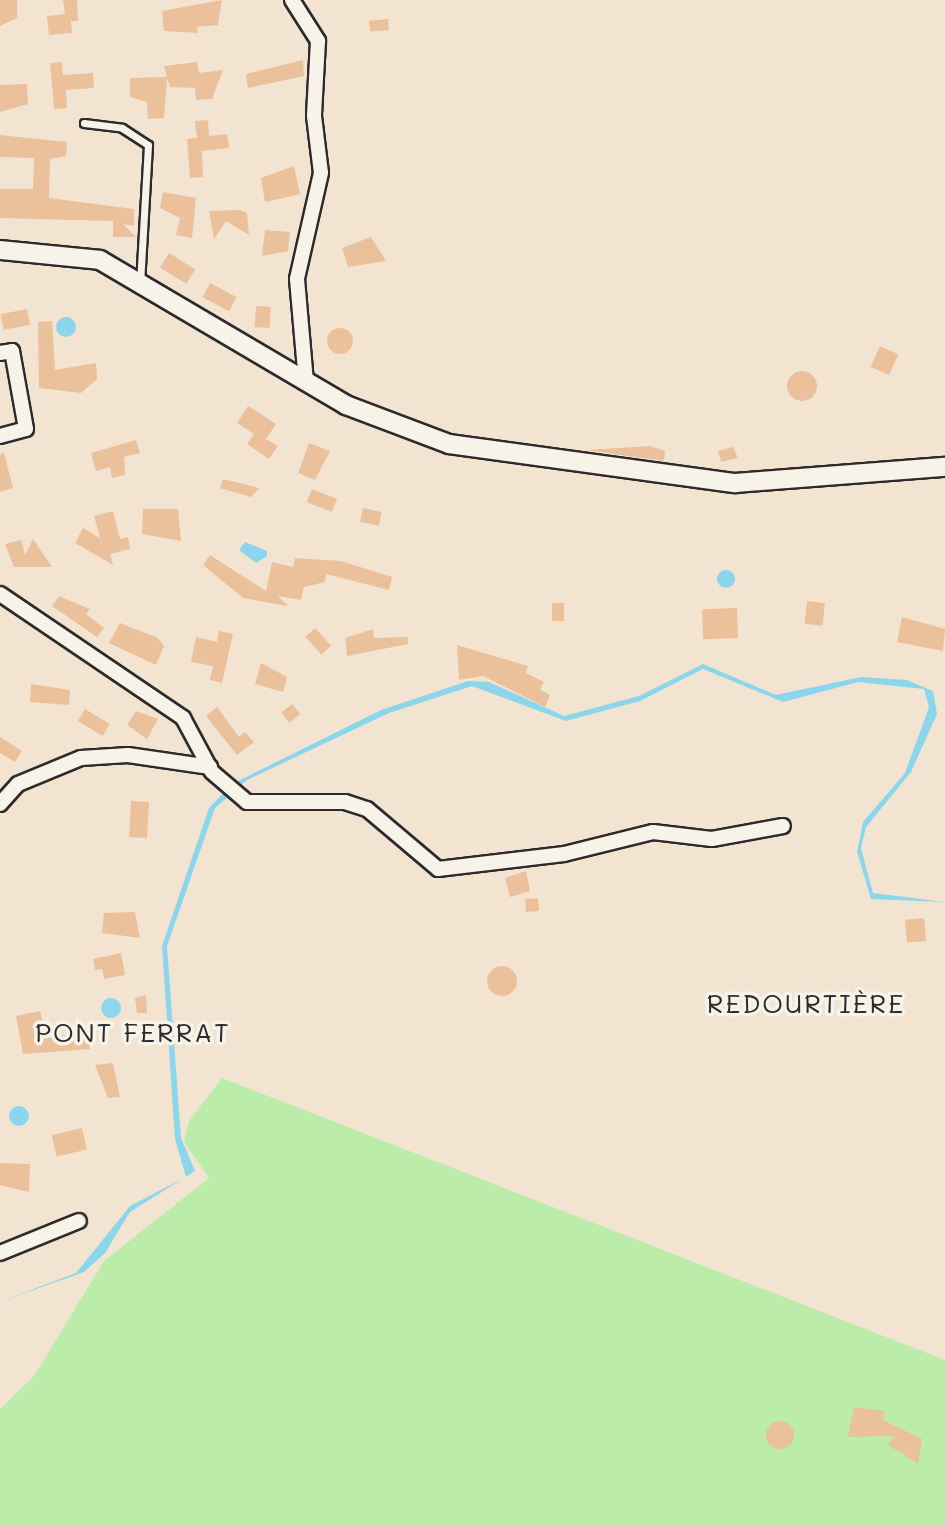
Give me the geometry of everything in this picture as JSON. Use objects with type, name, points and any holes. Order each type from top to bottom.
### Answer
[{"type":"street","points":[[292,0],[318,41],[314,116],[321,173],[297,279],[306,381]]},
{"type":"street","points":[[0,250],[100,260],[306,381],[396,429],[449,444],[676,480],[735,483],[945,467]]},
{"type":"street","points":[[0,353],[12,351],[26,429],[0,436]]},
{"type":"street","points":[[0,594],[183,718],[210,767],[230,790],[256,803],[313,799],[367,809],[438,869],[564,854],[653,832],[712,839],[783,826]]},
{"type":"street","points":[[0,804],[18,784],[81,758],[128,755],[210,767]]},
{"type":"street","points":[[0,1253],[79,1221]]},
{"type":"lane","points":[[84,123],[122,128],[148,145],[140,284]]},
{"type":"green space","points":[[222,1078],[945,1360],[945,1525],[0,1525],[0,1409],[34,1376],[104,1261],[209,1178],[184,1142],[189,1121]]},
{"type":"water","points":[[62,317],[70,317],[76,327],[70,337],[62,337],[56,331],[56,323]]},
{"type":"water","points":[[245,542],[267,551],[267,556],[256,563],[239,550]]},
{"type":"water","points":[[726,570],[735,579],[726,588],[717,579]]},
{"type":"water","points":[[703,664],[776,695],[861,677],[907,680],[933,691],[937,714],[911,772],[866,827],[861,848],[873,893],[945,902],[871,899],[857,852],[863,822],[905,773],[929,707],[924,689],[858,682],[783,702],[703,669],[640,701],[566,721],[472,686],[389,713],[247,780],[215,808],[167,946],[181,1138],[195,1171],[186,1177],[175,1139],[162,946],[209,808],[232,784],[381,710],[468,681],[489,682],[564,716],[639,696]]},
{"type":"water","points":[[107,998],[115,998],[121,1008],[115,1018],[107,1018],[101,1012],[101,1004]]},
{"type":"water","points":[[19,1106],[26,1109],[29,1116],[26,1123],[19,1126],[12,1123],[9,1116],[12,1109]]},
{"type":"water","points":[[183,1178],[130,1212],[105,1253],[84,1272],[0,1302],[76,1273],[130,1206]]},
{"type":"building","points":[[0,0],[17,0],[17,18],[0,26]]},
{"type":"building","points":[[63,0],[77,0],[78,21],[71,21],[72,33],[49,35],[47,16],[65,14]]},
{"type":"building","points":[[222,0],[218,25],[197,27],[198,33],[164,31],[162,11]]},
{"type":"building","points":[[388,19],[389,30],[370,32],[369,21]]},
{"type":"building","points":[[303,60],[304,76],[248,88],[246,74]]},
{"type":"building","points":[[62,62],[63,75],[93,73],[94,88],[66,90],[67,108],[54,109],[50,63]]},
{"type":"building","points":[[197,62],[199,73],[223,70],[212,99],[196,100],[195,88],[170,87],[167,78],[164,118],[148,119],[147,102],[130,97],[130,78],[167,77],[164,66]]},
{"type":"building","points":[[27,84],[28,104],[0,112],[0,85]]},
{"type":"building","points":[[208,120],[209,136],[227,134],[229,148],[202,151],[203,177],[190,178],[187,139],[197,138],[195,121]]},
{"type":"building","points":[[0,135],[67,142],[66,156],[50,159],[49,198],[134,209],[134,226],[123,224],[136,237],[113,237],[113,221],[0,218],[0,189],[33,189],[34,158],[0,157]]},
{"type":"building","points":[[294,166],[300,194],[265,202],[261,178]]},
{"type":"building","points":[[163,192],[196,198],[192,238],[176,235],[180,218],[160,208]]},
{"type":"building","points":[[240,210],[247,213],[249,235],[226,221],[214,239],[209,211]]},
{"type":"building","points":[[265,230],[290,232],[288,251],[262,256]]},
{"type":"building","points":[[371,237],[386,261],[348,267],[342,248]]},
{"type":"building","points":[[169,253],[195,269],[186,284],[160,267]]},
{"type":"building","points":[[210,283],[236,297],[229,311],[202,297]]},
{"type":"building","points":[[256,306],[271,307],[269,328],[255,327]]},
{"type":"building","points":[[27,309],[30,325],[4,330],[0,314]]},
{"type":"building","points":[[52,321],[55,370],[96,363],[97,379],[81,393],[39,388],[38,322]]},
{"type":"building","points":[[340,328],[349,332],[353,341],[349,350],[340,354],[331,350],[327,341],[331,332]]},
{"type":"building","points":[[880,346],[898,354],[889,375],[871,367]]},
{"type":"building","points":[[802,371],[813,375],[817,386],[813,397],[802,401],[791,397],[787,386],[791,375]]},
{"type":"building","points":[[248,406],[276,424],[266,439],[278,446],[269,459],[247,444],[254,434],[237,423]]},
{"type":"building","points":[[136,440],[140,453],[124,457],[125,475],[112,478],[110,467],[96,471],[91,453]]},
{"type":"building","points":[[309,443],[330,451],[315,480],[298,473]]},
{"type":"building","points":[[650,446],[665,451],[664,461],[586,450]]},
{"type":"building","points":[[733,447],[738,458],[721,462],[718,451]]},
{"type":"building","points":[[4,453],[13,488],[0,492],[0,454]]},
{"type":"building","points":[[223,479],[259,488],[251,497],[220,488]]},
{"type":"building","points":[[312,489],[337,499],[332,512],[307,502]]},
{"type":"building","points":[[363,508],[382,512],[379,526],[360,522]]},
{"type":"building","points":[[143,509],[178,509],[181,541],[142,534]]},
{"type":"building","points":[[113,511],[120,539],[128,537],[130,549],[110,554],[113,565],[75,543],[83,528],[100,538],[94,516]]},
{"type":"building","points":[[33,539],[52,567],[14,567],[5,544],[21,540],[25,555]]},
{"type":"building","points":[[210,555],[266,591],[272,562],[293,567],[295,558],[341,561],[392,577],[389,590],[326,574],[325,582],[304,587],[301,600],[278,596],[288,606],[243,598],[203,565]]},
{"type":"building","points":[[59,596],[90,609],[86,614],[104,628],[97,637],[52,606]]},
{"type":"building","points":[[807,601],[825,603],[822,626],[805,624]]},
{"type":"building","points":[[552,603],[564,603],[564,621],[552,621]]},
{"type":"building","points":[[737,608],[738,638],[703,639],[702,609]]},
{"type":"building","points":[[902,617],[945,629],[943,651],[897,642]]},
{"type":"building","points":[[120,623],[158,638],[164,646],[156,665],[109,643]]},
{"type":"building","points":[[315,628],[331,646],[321,655],[305,637]]},
{"type":"building","points":[[373,629],[374,638],[408,637],[408,644],[347,656],[345,638]]},
{"type":"building","points":[[219,631],[233,634],[222,683],[210,680],[213,666],[191,662],[196,637],[217,642]]},
{"type":"building","points":[[457,645],[528,666],[526,673],[544,682],[540,690],[550,695],[545,707],[483,676],[459,680]]},
{"type":"building","points":[[261,663],[287,677],[283,692],[255,684]]},
{"type":"building","points":[[31,684],[70,690],[69,705],[30,702]]},
{"type":"building","points":[[292,704],[300,714],[289,723],[281,713]]},
{"type":"building","points":[[217,707],[239,737],[245,732],[254,742],[237,755],[206,716]]},
{"type":"building","points":[[85,709],[110,724],[103,736],[78,721]]},
{"type":"building","points":[[136,711],[158,719],[147,739],[127,725]]},
{"type":"building","points":[[0,737],[22,751],[15,762],[0,753]]},
{"type":"building","points":[[131,801],[149,802],[147,838],[129,837]]},
{"type":"building","points":[[526,871],[530,891],[510,897],[505,878]]},
{"type":"building","points":[[538,898],[539,911],[526,912],[525,899]]},
{"type":"building","points":[[135,912],[140,938],[102,933],[104,913]]},
{"type":"building","points":[[924,918],[926,941],[907,943],[905,920]]},
{"type":"building","points":[[121,953],[125,975],[104,979],[102,969],[95,970],[93,959]]},
{"type":"building","points":[[502,966],[513,970],[517,981],[513,992],[502,996],[491,992],[487,981],[491,970]]},
{"type":"building","points":[[146,995],[147,1013],[137,1013],[135,998]]},
{"type":"building","points":[[40,1011],[46,1038],[87,1032],[90,1049],[23,1054],[16,1016]]},
{"type":"building","points":[[113,1063],[120,1097],[108,1098],[95,1065]]},
{"type":"building","points":[[82,1128],[87,1149],[57,1156],[52,1135]]},
{"type":"building","points":[[0,1163],[30,1164],[29,1192],[0,1185]]},
{"type":"building","points":[[854,1407],[884,1411],[883,1420],[922,1439],[918,1464],[888,1445],[894,1436],[848,1437]]},
{"type":"building","points":[[780,1421],[790,1425],[794,1435],[790,1445],[780,1449],[770,1445],[766,1435],[770,1425]]},
{"type":"district","name":"REDOURTIÈRE","points":[[806,1004]]},
{"type":"district","name":"PONT FERRAT","points":[[133,1033]]}]
